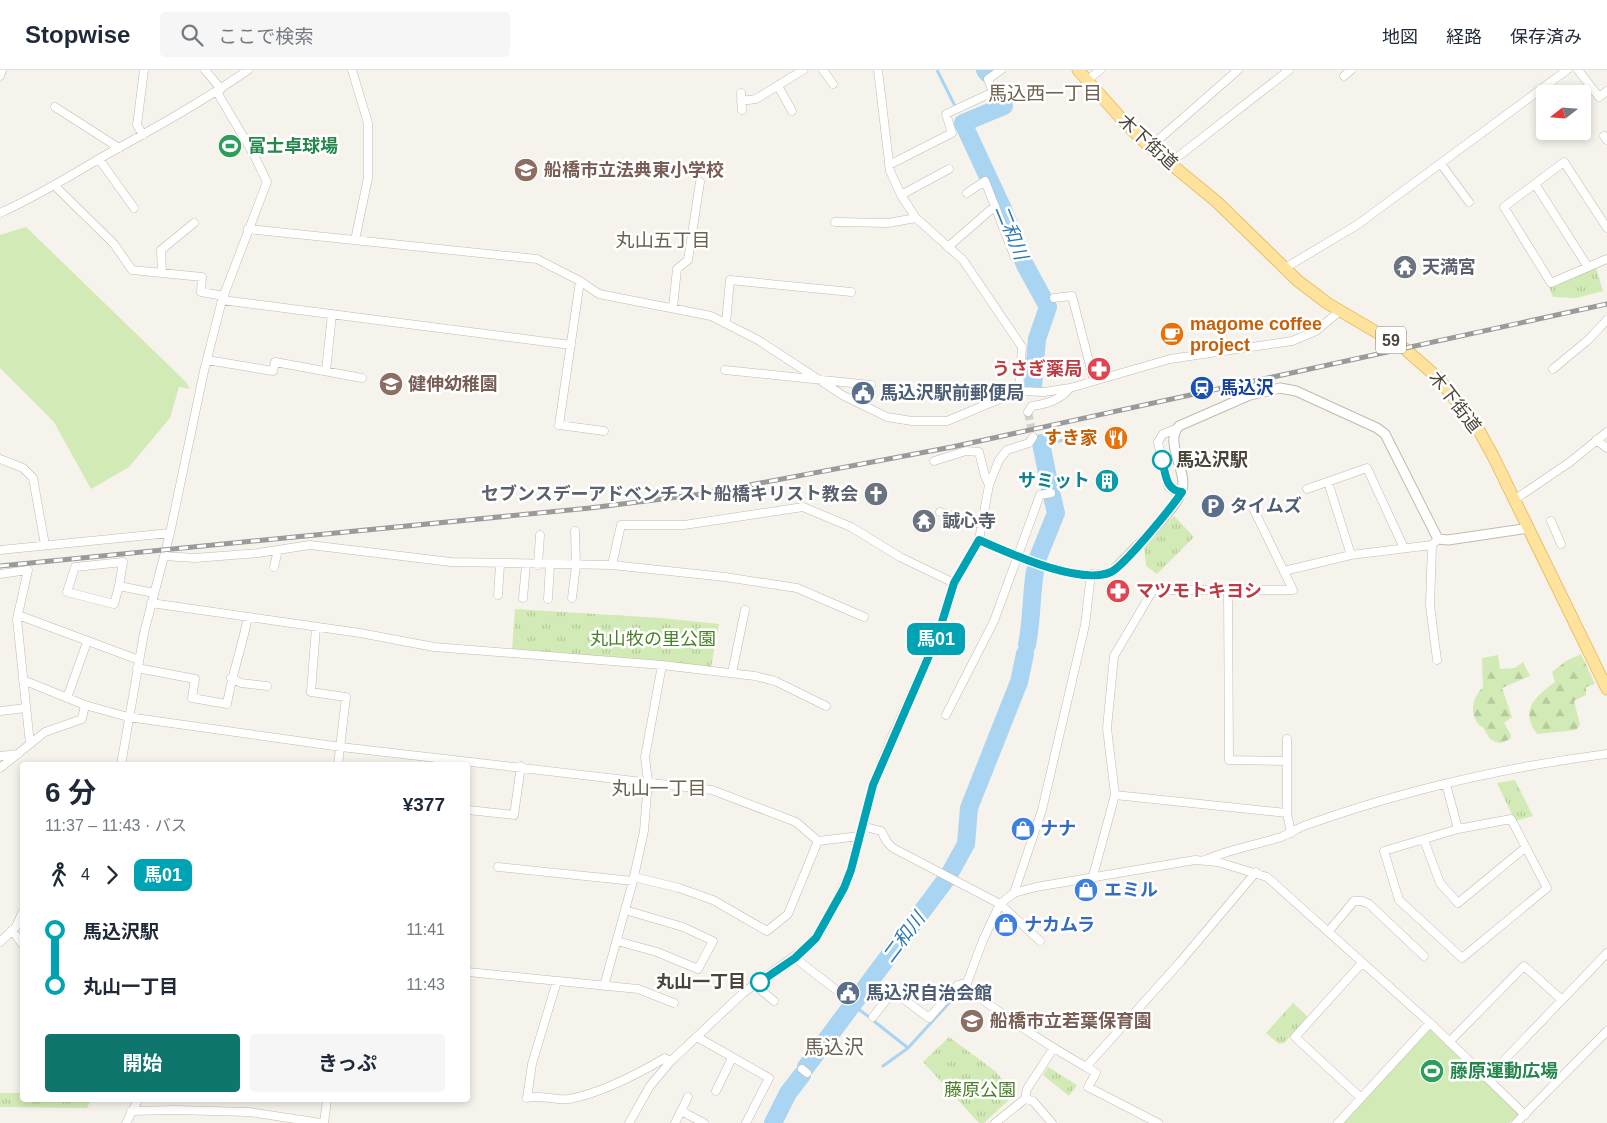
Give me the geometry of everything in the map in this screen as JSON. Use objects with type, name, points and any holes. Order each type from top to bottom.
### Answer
[{"type":"main road","name":"木下街道","points":[[1078,70],[1112,110],[1150,147],[1218,202],[1316,296],[1405,349],[1446,386],[1476,427],[1607,689]]},
{"type":"street","points":[[0,76],[2,70]]},
{"type":"street","points":[[143,135],[138,125],[144,70]]},
{"type":"street","points":[[121,762],[138,664],[151,603],[170,533],[207,360],[223,298],[267,182],[219,90],[205,70]]},
{"type":"street","points":[[0,213],[143,135],[219,90],[248,70]]},
{"type":"street","points":[[352,70],[368,123],[368,178],[355,240]]},
{"type":"street","points":[[742,110],[741,97],[756,99],[803,70]]},
{"type":"street","points":[[823,70],[833,84]]},
{"type":"street","points":[[878,70],[889,165],[901,195],[916,218],[963,260],[1022,347],[1019,391]]},
{"type":"street","points":[[889,165],[952,133],[946,114],[993,92],[988,79],[1001,70]]},
{"type":"street","points":[[1086,81],[1100,70]]},
{"type":"street","points":[[1150,147],[1238,70]]},
{"type":"street","points":[[1170,163],[1289,70]]},
{"type":"street","points":[[1344,76],[1351,70]]},
{"type":"street","points":[[1285,268],[1357,225],[1567,70]]},
{"type":"street","points":[[1578,70],[1599,97],[1607,91]]},
{"type":"street","points":[[778,86],[792,111]]},
{"type":"street","points":[[55,107],[120,148]]},
{"type":"street","points":[[99,159],[134,208]]},
{"type":"street","points":[[1607,228],[1564,162],[1504,207],[1551,283],[1607,259]]},
{"type":"street","points":[[1441,164],[1469,202]]},
{"type":"street","points":[[901,195],[949,169]]},
{"type":"street","points":[[967,193],[985,181],[1015,258]]},
{"type":"street","points":[[673,308],[677,269],[688,260],[700,182]]},
{"type":"street","points":[[1535,184],[1588,267]]},
{"type":"street","points":[[54,185],[114,244],[132,270],[202,277],[200,292],[223,298],[332,314],[571,345]]},
{"type":"street","points":[[948,247],[995,206]]},
{"type":"street","points":[[835,222],[888,223],[916,218]]},
{"type":"street","points":[[162,273],[161,250],[194,222]]},
{"type":"street","points":[[248,230],[537,259],[580,281],[599,294],[710,316],[758,340],[816,379],[887,417],[912,422],[948,421],[1019,391],[1044,392],[1070,388],[1170,359],[1292,341],[1316,331],[1341,310]]},
{"type":"street","points":[[726,323],[730,280],[851,292]]},
{"type":"street","points":[[580,281],[559,426],[604,431]]},
{"type":"street","points":[[1054,298],[1072,296],[1094,381]]},
{"type":"street","points":[[326,372],[332,314]]},
{"type":"street","points":[[1553,370],[1588,340],[1607,320]]},
{"type":"street","points":[[207,360],[273,371],[275,362],[362,378]]},
{"type":"street","points":[[725,370],[871,385]]},
{"type":"street","points":[[1028,412],[1032,406],[1044,405],[1061,397],[1070,388]]},
{"type":"street","points":[[1182,492],[1174,491],[1168,486],[1158,442],[1163,434],[1176,429],[1184,422],[1250,395],[1280,388],[1296,391],[1377,428],[1385,434],[1435,542],[1430,605],[1437,660]]},
{"type":"street","points":[[979,540],[1033,564],[1045,567],[1091,574],[1113,571],[1168,511],[1182,492],[1182,477],[1174,440],[1176,429]]},
{"type":"street","points":[[1514,500],[1570,462],[1606,431]]},
{"type":"street","points":[[629,1123],[650,1086],[671,1061],[723,1011],[755,985],[795,958],[816,938],[824,926],[851,870],[873,785],[938,635],[954,583],[979,540],[989,485],[1004,453],[1007,450],[1029,443],[1033,437]]},
{"type":"street","points":[[1596,440],[1607,448]]},
{"type":"street","points":[[934,461],[966,451],[980,452],[984,476],[989,485]]},
{"type":"street","points":[[0,459],[23,468],[33,478],[45,545]]},
{"type":"street","points":[[1307,489],[1367,468],[1404,548]]},
{"type":"street","points":[[1328,482],[1351,554]]},
{"type":"street","points":[[946,715],[988,633],[1040,495],[1051,493]]},
{"type":"street","points":[[612,565],[621,525],[684,525],[803,506],[850,527],[900,557],[954,583]]},
{"type":"street","points":[[1093,876],[1115,795],[1107,728],[1114,656],[1153,590],[1293,590],[1253,508]]},
{"type":"street","points":[[940,512],[983,525]]},
{"type":"street","points":[[1552,521],[1561,544]]},
{"type":"street","points":[[1284,571],[1351,554],[1404,548],[1528,528]]},
{"type":"street","points":[[572,598],[576,565],[575,531]]},
{"type":"street","points":[[0,550],[170,533]]},
{"type":"street","points":[[538,565],[540,535]]},
{"type":"street","points":[[164,556],[195,558],[310,545],[451,562],[500,565],[612,565],[725,577],[798,588],[864,617]]},
{"type":"street","points":[[274,567],[278,550]]},
{"type":"street","points":[[123,562],[119,586],[114,604],[67,592],[75,567],[123,562]]},
{"type":"street","points":[[498,595],[500,565]]},
{"type":"street","points":[[523,598],[526,565]]},
{"type":"street","points":[[548,599],[550,565]]},
{"type":"street","points":[[0,574],[28,570],[18,615],[30,744]]},
{"type":"street","points":[[1014,893],[1042,810],[1085,625],[1091,574]]},
{"type":"street","points":[[119,586],[154,593]]},
{"type":"street","points":[[1228,590],[1229,760],[1288,761]]},
{"type":"street","points":[[151,603],[419,643],[434,647],[662,665],[732,673],[775,680],[826,706]]},
{"type":"street","points":[[732,673],[745,610]]},
{"type":"street","points":[[18,615],[138,664],[195,679],[192,698],[227,704],[231,678],[241,653],[248,617]]},
{"type":"street","points":[[316,627],[311,692],[346,698],[338,762]]},
{"type":"street","points":[[68,698],[87,642]]},
{"type":"street","points":[[604,986],[644,831],[648,781],[645,757],[662,665]]},
{"type":"street","points":[[231,678],[241,683],[267,686]]},
{"type":"street","points":[[23,680],[85,705],[128,717],[341,747],[648,781],[722,793],[796,822],[818,840],[860,836]]},
{"type":"street","points":[[0,768],[45,732],[82,719],[85,705]]},
{"type":"street","points":[[0,711],[26,708]]},
{"type":"street","points":[[1287,738],[1287,813],[1291,833]]},
{"type":"street","points":[[0,756],[18,754]]},
{"type":"street","points":[[1158,1123],[1088,1087],[1096,1073],[1053,1049],[967,988],[967,983],[983,940],[1000,904],[1014,893],[1093,876],[1205,860],[1291,833],[1306,824],[1347,811],[1446,784],[1513,768],[1607,754]]},
{"type":"street","points":[[470,810],[514,815],[520,766]]},
{"type":"street","points":[[1446,784],[1458,829]]},
{"type":"street","points":[[1115,795],[1287,813]]},
{"type":"street","points":[[1511,819],[1547,888],[1462,958],[1399,900],[1384,851],[1458,829],[1511,819]]},
{"type":"street","points":[[862,826],[881,831],[893,848],[1000,904],[1040,941]]},
{"type":"street","points":[[498,867],[633,879],[679,888],[713,900],[767,931],[788,914],[818,840]]},
{"type":"street","points":[[1424,840],[1440,883],[1458,903],[1526,847]]},
{"type":"street","points":[[1205,860],[1256,872],[1267,877],[1430,1023],[1525,1115]]},
{"type":"street","points":[[1086,1067],[1183,959],[1256,872]]},
{"type":"street","points":[[1328,932],[1354,901],[1362,901],[1368,904],[1424,956]]},
{"type":"street","points":[[617,941],[657,952],[698,969],[713,941],[683,927],[625,910]]},
{"type":"street","points":[[0,942],[12,930],[20,916]]},
{"type":"street","points":[[12,930],[20,941]]},
{"type":"street","points":[[1487,1078],[1607,953]]},
{"type":"street","points":[[795,958],[835,989]]},
{"type":"street","points":[[1361,1098],[1294,1037],[1362,963]]},
{"type":"street","points":[[1449,1042],[1524,966],[1562,1000]]},
{"type":"street","points":[[470,972],[638,988],[674,1003]]},
{"type":"street","points":[[558,981],[532,1064],[527,1098],[537,1096],[568,1099],[586,1095],[623,1080],[665,1058],[671,1061]]},
{"type":"street","points":[[873,1017],[893,991],[929,1018],[958,985],[967,983]]},
{"type":"street","points":[[755,985],[774,1001]]},
{"type":"street","points":[[1338,1123],[1430,1023]]},
{"type":"street","points":[[1516,1123],[1607,1031]]},
{"type":"street","points":[[697,1037],[769,1078],[746,1123]]},
{"type":"street","points":[[1025,1099],[1027,1089],[1053,1049]]},
{"type":"street","points":[[716,1091],[732,1058]]},
{"type":"street","points":[[675,1123],[688,1097]]},
{"type":"street","points":[[995,1123],[1018,1102],[1025,1099],[1033,1101],[1052,1123]]},
{"type":"street","points":[[126,1123],[137,1102]]},
{"type":"street","points":[[131,1111],[249,1112],[323,1123],[328,1102]]},
{"type":"street","points":[[681,1110],[704,1123]]},
{"type":"green space","points":[[26,227],[186,382],[190,389],[179,387],[170,418],[129,467],[91,489],[54,422],[0,368],[0,235]]},
{"type":"green space","points":[[1596,268],[1603,291],[1576,298],[1553,297],[1549,287]]},
{"type":"green space","points":[[1174,516],[1194,537],[1157,574],[1146,566],[1144,547]]},
{"type":"green space","name":"丸山牧の里公園","points":[[515,609],[661,618],[719,624],[711,667],[512,650]]},
{"type":"green space","points":[[1581,654],[1595,684],[1586,687],[1586,695],[1574,701],[1580,725],[1576,730],[1537,734],[1530,718],[1532,704],[1536,698],[1555,682],[1552,672],[1566,661]]},
{"type":"green space","points":[[1498,655],[1500,669],[1515,668],[1523,662],[1530,676],[1502,688],[1512,717],[1504,723],[1511,735],[1510,739],[1501,743],[1490,739],[1475,719],[1473,709],[1477,695],[1483,687],[1482,658]]},
{"type":"green space","points":[[1515,780],[1533,816],[1515,821],[1497,783]]},
{"type":"green space","points":[[1293,1003],[1308,1017],[1284,1043],[1279,1044],[1266,1033]]},
{"type":"green space","name":"藤原運動広場","points":[[1429,1028],[1519,1114],[1509,1123],[1342,1123]]},
{"type":"green space","name":"藤原公園","points":[[949,1037],[995,1071],[1015,1094],[984,1123],[979,1123],[923,1062]]},
{"type":"green space","points":[[1048,1067],[1077,1085],[1069,1096],[1043,1075]]},
{"type":"green space","points":[[0,1093],[20,1093],[20,1102],[90,1102],[87,1108],[0,1107]]},
{"type":"waterway","points":[[937,70],[954,104]]},
{"type":"waterway","name":"二和川","points":[[1004,106],[963,123],[1003,209],[1025,265],[1048,307],[1037,339],[1033,386]]},
{"type":"waterway","points":[[1041,445],[1064,440],[1076,443]]},
{"type":"waterway","name":"二和川","points":[[1041,443],[1050,488]]},
{"type":"waterway","name":"二和川","points":[[1037,560],[1056,513],[1052,496]]},
{"type":"waterway","name":"二和川","points":[[1027,645],[1035,571]]},
{"type":"waterway","name":"二和川","points":[[950,873],[966,844],[969,808],[1019,682],[1025,654]]},
{"type":"waterway","name":"二和川","points":[[806,1067],[947,878]]},
{"type":"waterway","points":[[875,1022],[908,1048],[960,991]]},
{"type":"waterway","points":[[853,1005],[869,1017]]},
{"type":"waterway","points":[[883,1066],[908,1048]]},
{"type":"waterway","name":"二和川","points":[[773,1123],[788,1093],[802,1075]]},
{"type":"tunnel","points":[[1028,412],[1033,437]]},
{"type":"railway","points":[[0,566],[590,508],[702,494],[952,447],[1607,304]]},
{"type":"bus line","name":"馬01","points":[[760,982],[808,947],[824,926],[844,888],[851,870],[866,807],[890,740],[938,635],[949,594],[972,556],[979,540],[1033,564],[1045,567],[1091,574],[1113,571],[1168,511],[1182,492],[1171,490],[1168,486],[1162,460]]},
{"type":"place","name":"富士卓球場","points":[[230,146]]},
{"type":"place","name":"船橋市立法典東小学校","points":[[526,170]]},
{"type":"place","name":"天満宮","points":[[1405,267]]},
{"type":"place","name":"magome coffee project","points":[[1172,334]]},
{"type":"place","name":"うさぎ薬局","points":[[1099,369]]},
{"type":"place","name":"健伸幼稚園","points":[[391,384]]},
{"type":"place","name":"馬込沢","points":[[1202,388]]},
{"type":"place","name":"馬込沢駅前郵便局","points":[[863,393]]},
{"type":"place","name":"すき家","points":[[1116,438]]},
{"type":"place","name":"馬込沢駅","points":[[1162,460]]},
{"type":"place","name":"サミット","points":[[1107,481]]},
{"type":"place","name":"セブンスデーアドベンチスト船橋キリスト教会","points":[[876,494]]},
{"type":"place","name":"タイムズ","points":[[1213,506]]},
{"type":"place","name":"誠心寺","points":[[924,521]]},
{"type":"place","name":"マツモトキヨシ","points":[[1118,591]]},
{"type":"place","name":"ナナ","points":[[1023,829]]},
{"type":"place","name":"エミル","points":[[1086,890]]},
{"type":"place","name":"ナカムラ","points":[[1006,925]]},
{"type":"place","name":"丸山一丁目","points":[[760,982]]},
{"type":"place","name":"馬込沢自治会館","points":[[848,993]]},
{"type":"place","name":"船橋市立若葉保育園","points":[[972,1021]]},
{"type":"place","name":"藤原運動広場","points":[[1432,1071]]},
{"type":"district","name":"馬込西一丁目","points":[[1045,93]]},
{"type":"district","name":"丸山五丁目","points":[[663,240]]},
{"type":"district","name":"丸山一丁目","points":[[659,788]]},
{"type":"district","name":"馬込沢","points":[[834,1047]]}]
